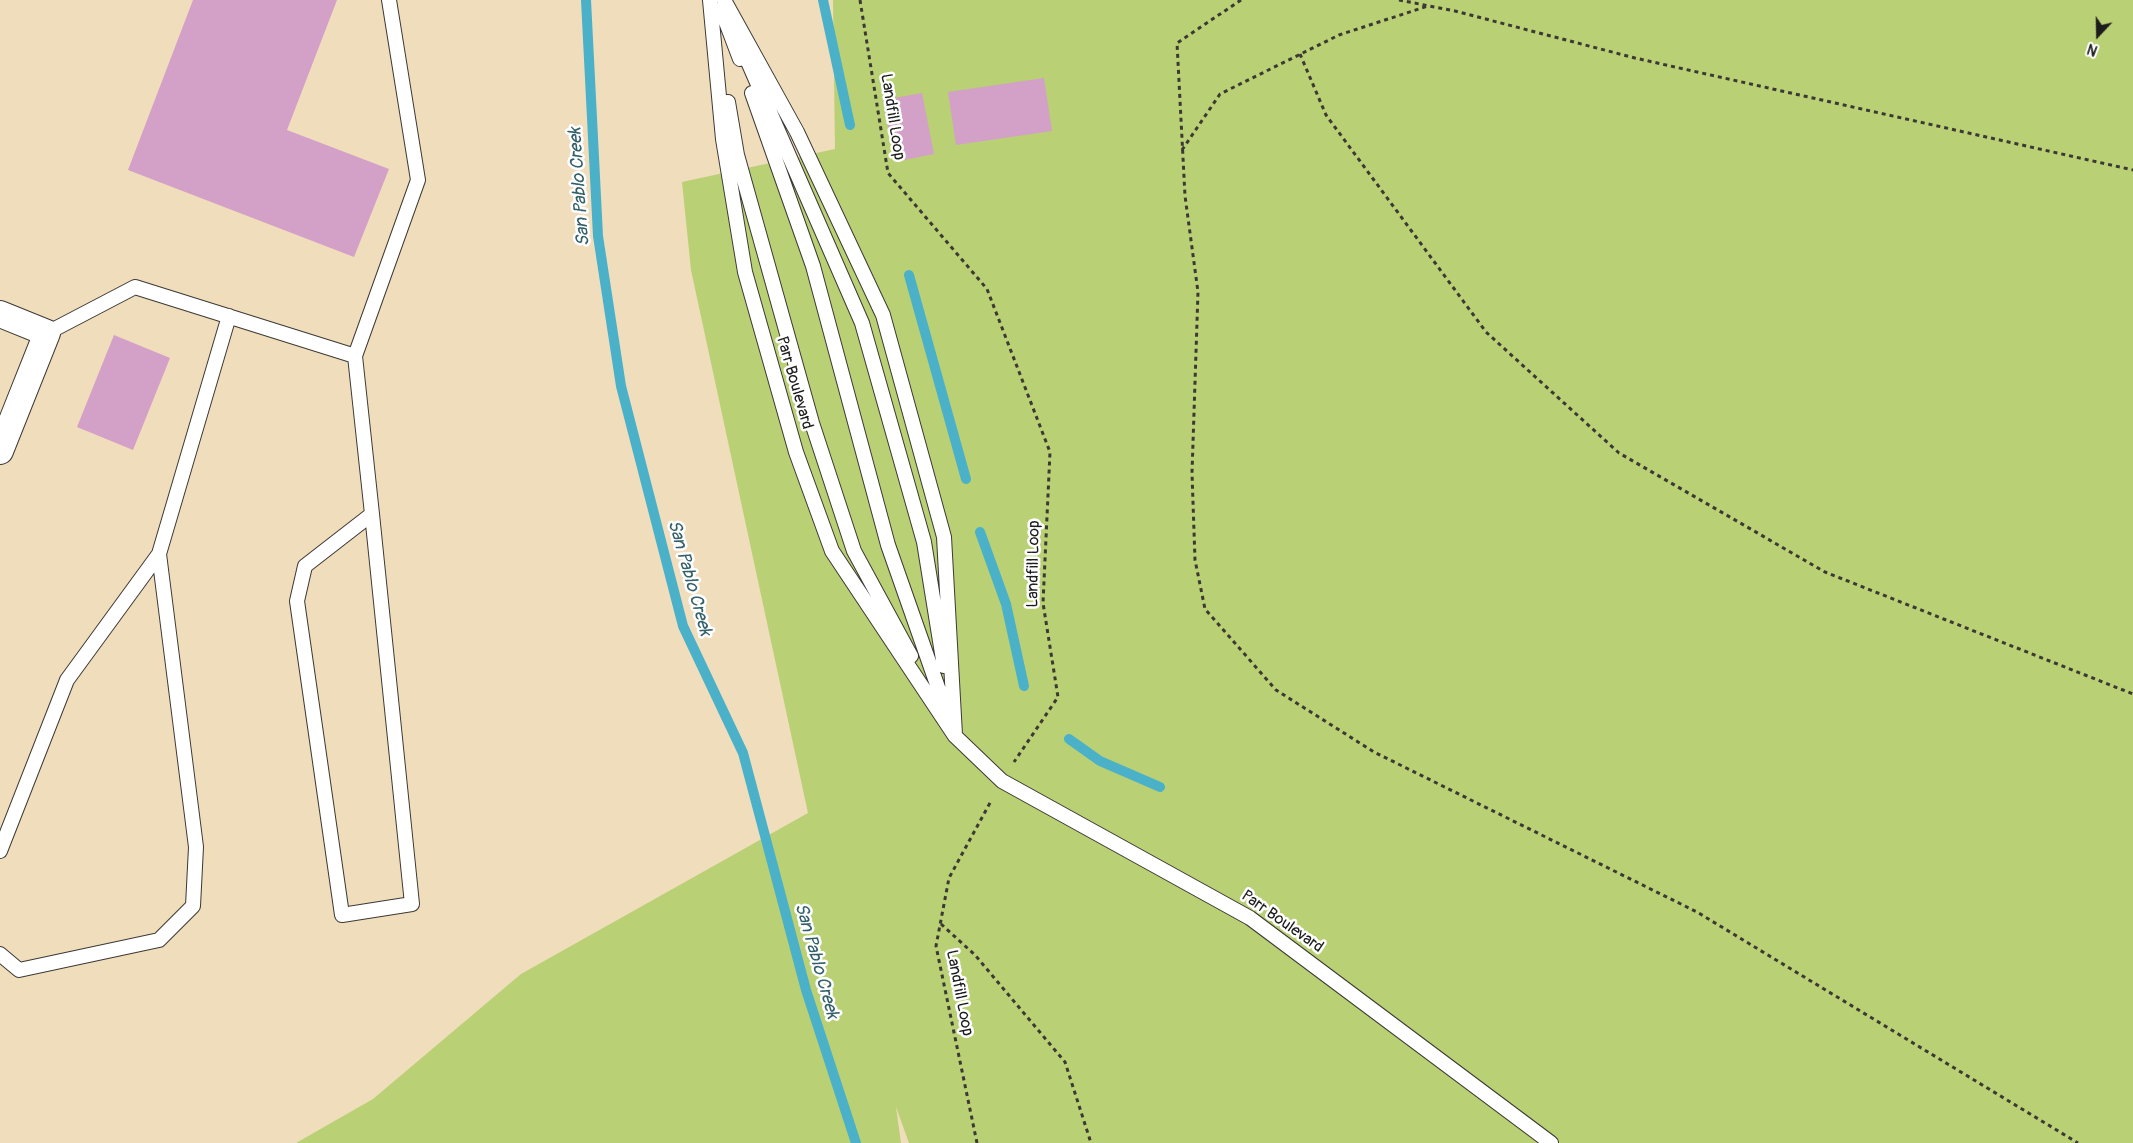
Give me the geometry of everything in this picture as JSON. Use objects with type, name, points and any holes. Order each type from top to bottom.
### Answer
[{"type":"street","points":[[0,314],[47,333],[0,451]]},
{"type":"lane","points":[[372,514],[305,566],[297,601],[342,916],[412,904],[372,514],[355,356],[418,180],[389,0]]},
{"type":"lane","points":[[711,0],[737,155],[812,422],[854,551],[955,736]]},
{"type":"lane","name":"Parr Boulevard","points":[[711,0],[723,139],[745,272],[796,452],[832,551],[955,736],[1002,781],[1250,918],[1551,1143]]},
{"type":"lane","points":[[721,0],[814,266],[888,546],[955,736]]},
{"type":"lane","points":[[721,0],[797,132],[882,315],[944,537],[955,736]]},
{"type":"lane","points":[[721,0],[862,323],[924,542],[955,736]]},
{"type":"lane","points":[[47,333],[135,286],[355,356]]},
{"type":"lane","points":[[0,851],[67,680],[159,554],[229,316]]},
{"type":"lane","points":[[0,954],[19,970],[159,940],[193,906],[196,847],[159,554]]},
{"type":"path","name":"Landfill Loop","points":[[860,0],[888,173],[987,289],[1050,452],[1043,602],[1058,697],[1002,781],[949,878],[936,946],[977,1143]]},
{"type":"path","points":[[1241,0],[1176,43],[1185,196],[1198,292],[1192,473],[1195,560],[1205,609],[1276,690],[1374,752],[1697,912],[2078,1143]]},
{"type":"path","points":[[1398,0],[1635,58],[2133,170]]},
{"type":"path","points":[[1182,150],[1220,94],[1339,35],[1428,6]]},
{"type":"path","points":[[1300,54],[1326,115],[1486,332],[1619,453],[1825,572],[2133,694]]},
{"type":"path","points":[[941,924],[975,955],[1065,1062],[1091,1143]]},
{"type":"green space","points":[[833,0],[2133,0],[2133,1143],[909,1143],[896,1107],[901,1143],[296,1143],[373,1099],[521,974],[808,813],[691,270],[682,182],[835,149]]},
{"type":"building","points":[[193,0],[337,0],[287,130],[389,169],[354,257],[128,170]]},
{"type":"building","points":[[1044,78],[1052,131],[956,145],[948,92]]},
{"type":"building","points":[[922,93],[934,154],[895,162],[883,100]]},
{"type":"building","points":[[114,335],[170,358],[133,450],[77,427]]},
{"type":"waterway","name":"San Pablo Creek","points":[[586,0],[598,236],[621,386],[683,626],[743,753],[806,990],[856,1143]]},
{"type":"waterway","points":[[823,0],[850,125]]},
{"type":"waterway","points":[[909,275],[966,479]]},
{"type":"waterway","points":[[980,532],[1006,604],[1024,686]]},
{"type":"waterway","points":[[1069,739],[1100,761],[1160,787]]}]
